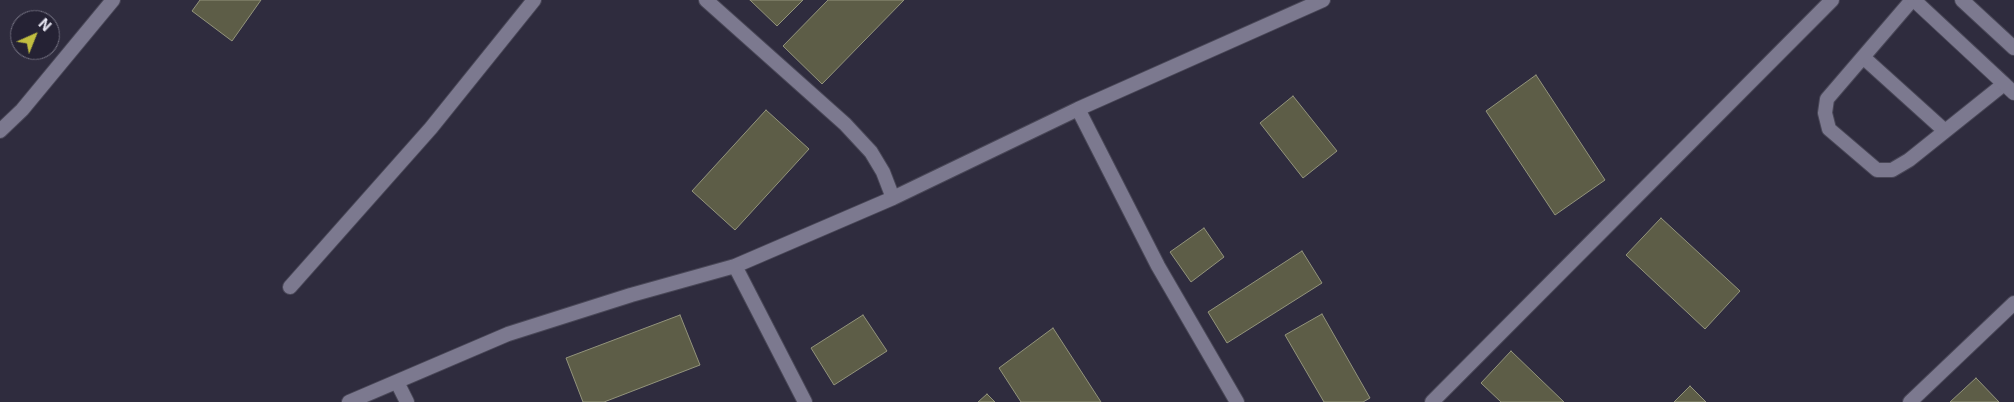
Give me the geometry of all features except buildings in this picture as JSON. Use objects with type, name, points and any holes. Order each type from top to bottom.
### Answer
[{"type":"street","points":[[0,131],[22,110],[113,0]]},
{"type":"street","points":[[290,287],[431,128],[534,0]]},
{"type":"street","points":[[706,0],[845,124],[871,152],[883,172],[893,198]]},
{"type":"street","points":[[349,402],[508,334],[631,295],[735,266],[893,198],[1078,109],[1323,0]]},
{"type":"street","points":[[1432,402],[1832,0]]},
{"type":"street","points":[[1913,0],[2009,88],[1945,131],[1901,165],[1892,170],[1877,170],[1830,129],[1825,113],[1827,99],[1913,0]]},
{"type":"street","points":[[1962,0],[2014,48]]},
{"type":"street","points":[[1863,57],[1945,131]]},
{"type":"street","points":[[1078,109],[1158,266],[1237,402]]},
{"type":"street","points":[[735,266],[805,402]]},
{"type":"street","points":[[1910,402],[2014,303]]},
{"type":"street","points":[[397,382],[407,402]]}]
